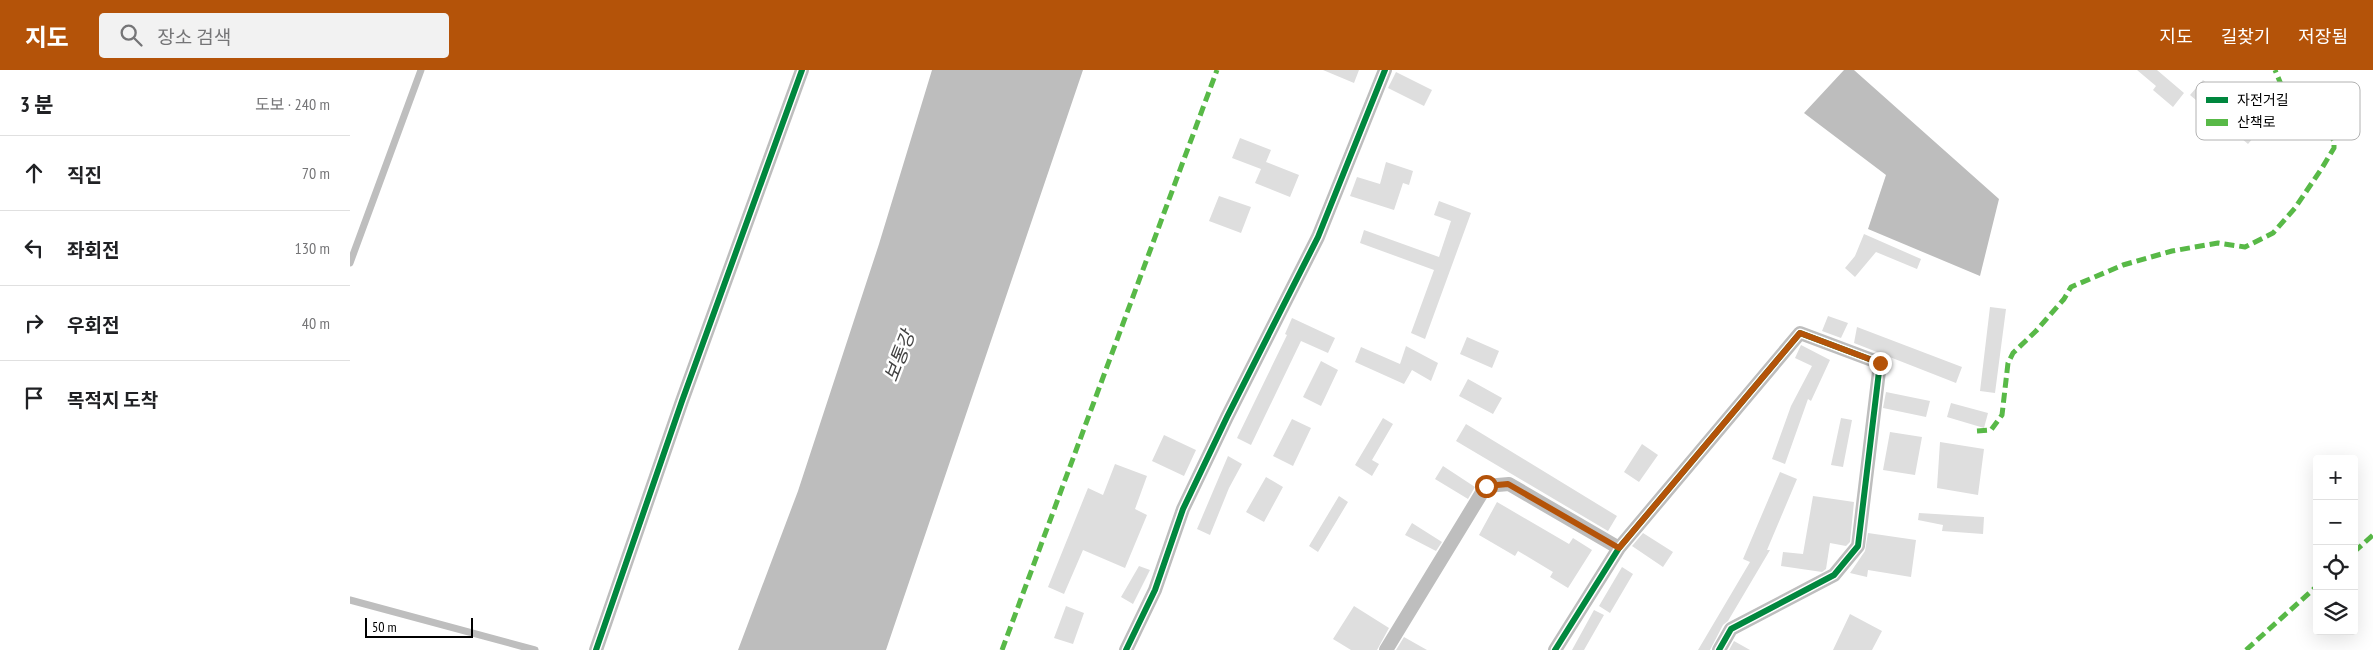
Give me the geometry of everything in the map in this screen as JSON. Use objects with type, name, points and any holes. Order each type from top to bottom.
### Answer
[{"type":"street","points":[[596,650],[685,392],[802,70]]},
{"type":"street","points":[[1126,650],[1155,590],[1187,501],[1231,408],[1318,237],[1385,70]]},
{"type":"street","points":[[1555,650],[1619,548],[1800,333],[1880,363],[1858,546],[1834,575],[1731,628],[1719,650]]},
{"type":"street","points":[[1386,650],[1486,486],[1508,484],[1619,548]]},
{"type":"lane","points":[[350,263],[421,70]]},
{"type":"lane","points":[[350,600],[535,650]]},
{"type":"water","name":"보통강","points":[[932,70],[1083,70],[886,650],[738,650],[798,491],[879,244]]},
{"type":"water","points":[[1844,70],[1854,70],[1999,199],[1980,276],[1868,229],[1886,175],[1804,113]]},
{"type":"building","points":[[1323,70],[1359,70],[1354,83]]},
{"type":"building","points":[[2137,70],[2157,70],[2184,93],[2173,107],[2153,90],[2156,86]]},
{"type":"building","points":[[1396,72],[1432,90],[1424,106],[1388,88]]},
{"type":"building","points":[[2196,88],[2196,100],[2190,95]]},
{"type":"building","points":[[1240,138],[1271,150],[1266,162],[1299,175],[1290,197],[1255,183],[1261,169],[1232,158]]},
{"type":"building","points":[[2243,140],[2251,140],[2248,144]]},
{"type":"building","points":[[1386,162],[1413,171],[1409,185],[1403,183],[1394,210],[1350,196],[1357,177],[1380,184]]},
{"type":"building","points":[[1219,196],[1251,207],[1241,233],[1209,221]]},
{"type":"building","points":[[1439,201],[1471,213],[1425,339],[1411,333],[1434,270],[1360,243],[1364,230],[1439,257],[1451,221],[1434,215]]},
{"type":"building","points":[[1864,234],[1921,259],[1917,269],[1876,252],[1855,277],[1845,268],[1855,256]]},
{"type":"building","points":[[1990,307],[2006,309],[1995,393],[1980,391]]},
{"type":"building","points":[[1828,316],[1848,323],[1841,338],[1822,331]]},
{"type":"building","points":[[1292,318],[1335,338],[1328,353],[1301,341],[1251,445],[1237,438],[1287,335],[1285,334]]},
{"type":"building","points":[[1857,327],[1962,367],[1956,383],[1854,343]]},
{"type":"building","points":[[1467,337],[1499,351],[1492,368],[1460,354]]},
{"type":"building","points":[[1801,345],[1830,360],[1811,401],[1808,399],[1785,464],[1772,459],[1791,406],[1812,366],[1795,358]]},
{"type":"building","points":[[1406,346],[1438,363],[1431,381],[1412,370],[1404,384],[1355,362],[1361,347],[1400,364]]},
{"type":"building","points":[[1321,361],[1338,370],[1321,406],[1303,397]]},
{"type":"building","points":[[1468,379],[1502,398],[1493,414],[1459,396]]},
{"type":"building","points":[[1886,392],[1930,401],[1926,417],[1883,408]]},
{"type":"building","points":[[1951,403],[1988,413],[1984,428],[1947,417]]},
{"type":"building","points":[[1383,418],[1393,424],[1372,460],[1379,464],[1372,476],[1355,465]]},
{"type":"building","points":[[1841,418],[1852,420],[1843,467],[1831,465]]},
{"type":"building","points":[[1292,419],[1311,428],[1293,466],[1273,456]]},
{"type":"building","points":[[1466,424],[1617,516],[1608,531],[1456,441]]},
{"type":"building","points":[[1890,432],[1922,437],[1915,475],[1883,470]]},
{"type":"building","points":[[1164,435],[1196,450],[1184,476],[1152,461]]},
{"type":"building","points":[[1940,442],[1984,449],[1978,495],[1937,488]]},
{"type":"building","points":[[1642,444],[1658,455],[1639,482],[1624,472]]},
{"type":"building","points":[[1228,456],[1242,464],[1229,488],[1210,535],[1197,529]]},
{"type":"building","points":[[1115,464],[1147,476],[1135,509],[1147,515],[1125,568],[1083,550],[1064,594],[1048,587],[1088,488],[1103,495]]},
{"type":"building","points":[[1443,466],[1475,487],[1468,499],[1435,479]]},
{"type":"building","points":[[1780,472],[1797,479],[1767,550],[1770,550],[1728,621],[1723,625],[1710,650],[1698,650],[1750,562],[1743,559]]},
{"type":"building","points":[[1266,477],[1283,487],[1264,522],[1246,512]]},
{"type":"building","points":[[1339,496],[1348,502],[1318,552],[1309,546]]},
{"type":"building","points":[[1813,496],[1854,502],[1850,542],[1846,546],[1830,543],[1826,569],[1822,572],[1781,566],[1783,552],[1803,554]]},
{"type":"building","points":[[1497,502],[1569,544],[1573,538],[1592,550],[1568,588],[1550,577],[1553,572],[1518,551],[1515,556],[1479,535]]},
{"type":"building","points":[[1919,513],[1984,517],[1983,534],[1942,531],[1943,525],[1918,520]]},
{"type":"building","points":[[1412,523],[1442,542],[1436,551],[1405,535]]},
{"type":"building","points":[[1643,533],[1673,552],[1663,567],[1632,546]]},
{"type":"building","points":[[1868,533],[1916,540],[1911,577],[1868,570],[1867,577],[1850,573],[1865,551]]},
{"type":"building","points":[[1139,566],[1150,570],[1133,604],[1121,597]]},
{"type":"building","points":[[1622,567],[1633,574],[1610,613],[1599,606]]},
{"type":"building","points":[[1066,606],[1084,613],[1073,644],[1054,638]]},
{"type":"building","points":[[1354,606],[1389,628],[1377,650],[1351,650],[1333,639]]},
{"type":"building","points":[[1594,610],[1604,615],[1584,650],[1572,650]]},
{"type":"building","points":[[1850,614],[1882,631],[1872,650],[1833,650]]},
{"type":"building","points":[[1404,637],[1427,650],[1396,650]]},
{"type":"building","points":[[1734,641],[1750,650],[1729,650]]},
{"type":"marked path","points":[[1002,650],[1217,70]]},
{"type":"marked path","points":[[2275,70],[2280,82]]},
{"type":"marked path","points":[[1977,431],[1991,430],[2002,415],[2008,363],[2013,353],[2036,331],[2064,299],[2071,287],[2123,265],[2172,251],[2218,243],[2245,247],[2273,233],[2295,208],[2322,168],[2334,148],[2333,140]]},
{"type":"marked path","points":[[2358,548],[2373,535]]},
{"type":"marked path","points":[[2246,650],[2313,590]]},
{"type":"cycle path","points":[[596,650],[682,401],[802,70]]},
{"type":"cycle path","points":[[1126,650],[1155,590],[1183,509],[1318,237],[1385,70]]},
{"type":"cycle path","points":[[1555,650],[1619,548],[1800,333],[1880,363],[1858,546],[1834,575],[1731,629],[1719,650]]},
{"type":"route","points":[[1486,486],[1508,484],[1619,548],[1800,333],[1880,363]]}]
